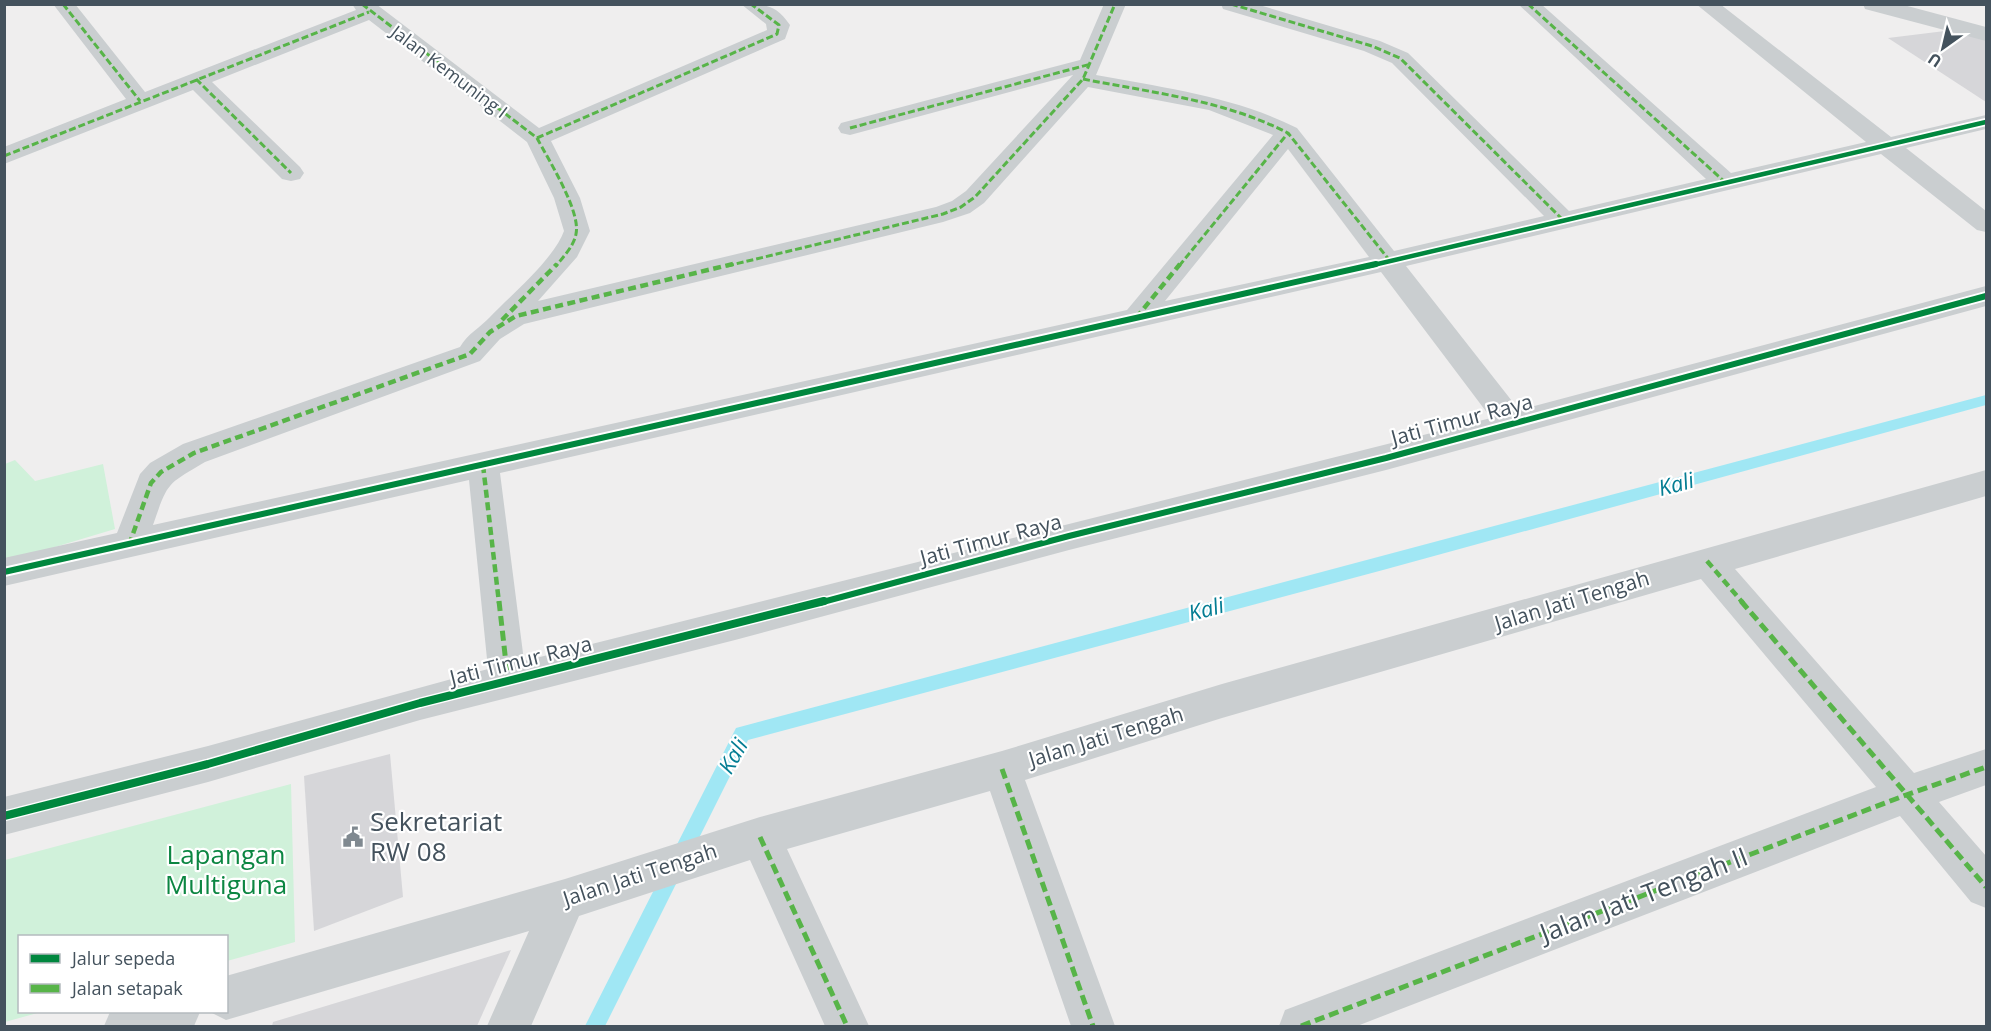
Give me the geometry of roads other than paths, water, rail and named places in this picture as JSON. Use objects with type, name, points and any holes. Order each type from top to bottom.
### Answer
[{"type":"street","points":[[63,4],[140,101]]},
{"type":"street","points":[[129,545],[151,483],[173,465],[194,453],[470,354],[478,340],[497,325],[572,247],[577,231],[569,204],[537,138],[777,34],[778,25],[774,19],[751,4]]},
{"type":"street","points":[[497,325],[536,309],[943,214],[961,207],[975,196],[1087,72],[1115,4]]},
{"type":"street","points":[[1231,4],[1372,46],[1400,58],[1564,221]]},
{"type":"street","points":[[1528,4],[1726,183]]},
{"type":"street","points":[[1706,4],[1986,224]]},
{"type":"street","points":[[1873,4],[1986,34]]},
{"type":"street","points":[[4,156],[366,8]]},
{"type":"street","name":"Jalan Kemuning I","points":[[366,8],[537,138]]},
{"type":"street","points":[[850,128],[1043,75],[1087,72],[1236,110],[1268,121],[1288,133],[1512,423]]},
{"type":"street","points":[[196,79],[291,173]]},
{"type":"street","points":[[4,572],[1389,261],[1986,122]]},
{"type":"street","points":[[1136,318],[1288,133]]},
{"type":"street","name":"Jati Timur Raya","points":[[4,816],[208,764],[420,702],[735,625],[1512,423],[1986,296]]},
{"type":"street","points":[[483,465],[508,681]]},
{"type":"street","name":"Jalan Jati Tengah","points":[[228,997],[566,900],[760,837],[1002,769],[1222,701],[1986,483]]},
{"type":"street","points":[[1707,561],[1986,886]]},
{"type":"street","name":"Jalan Jati Tengah II","points":[[1301,1026],[1906,795],[1986,767]]},
{"type":"street","points":[[1002,769],[1093,1026]]},
{"type":"street","points":[[760,837],[847,1026]]},
{"type":"street","points":[[509,1026],[566,900]]},
{"type":"street","points":[[126,1026],[171,1013]]},
{"type":"waterway","name":"Kali","points":[[595,1026],[742,734],[1383,564],[1986,400]]},
{"type":"place","name":"Sekretariat RW 08","points":[[353,837]]},
{"type":"park label","name":"Lapangan Multiguna","points":[[226,870]]}]
